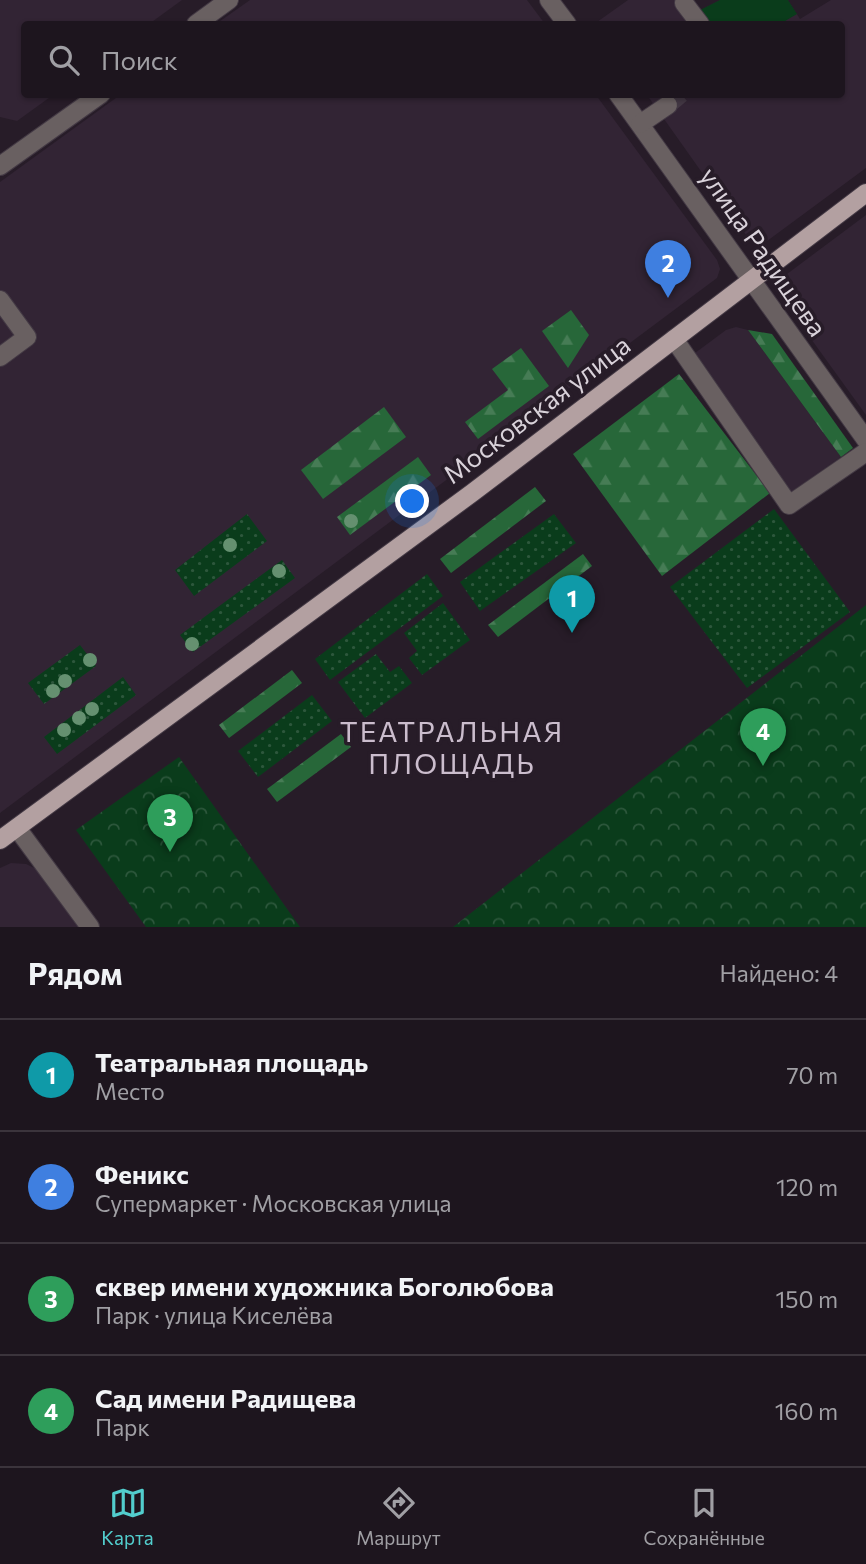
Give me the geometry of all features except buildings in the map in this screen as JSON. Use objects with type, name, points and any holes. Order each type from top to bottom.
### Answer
[{"type":"main road","name":"Московская улица","points":[[0,841],[204,692],[866,192]]},
{"type":"street","points":[[200,21],[229,0]]},
{"type":"street","points":[[549,0],[565,21]]},
{"type":"street","points":[[684,4],[698,21]]},
{"type":"street","points":[[3,157],[95,98]]},
{"type":"street","name":"улица Радищева","points":[[621,98],[749,281],[866,440]]},
{"type":"street","points":[[640,124],[668,104]]},
{"type":"street","points":[[0,300],[27,337],[0,356]]},
{"type":"street","points":[[674,339],[789,505],[866,452]]},
{"type":"street","points":[[17,828],[90,927]]},
{"type":"shaded area","points":[[0,0],[182,0],[153,21],[21,21],[21,98],[49,98],[17,121],[0,117]]},
{"type":"shaded area","points":[[250,0],[527,0],[543,21],[220,21]]},
{"type":"shaded area","points":[[628,0],[684,0],[695,13],[720,0],[788,0],[800,19],[831,0],[866,0],[866,168],[759,247],[754,246],[649,98],[845,98],[845,21],[598,21]]},
{"type":"shaded area","points":[[116,98],[598,98],[717,260],[720,269],[717,278],[0,813],[0,182]]},
{"type":"shaded area","points":[[866,215],[866,415],[775,289],[779,280]]},
{"type":"shaded area","points":[[736,327],[748,330],[841,457],[788,494],[691,356],[726,330]]},
{"type":"shaded area","points":[[11,863],[26,864],[44,873],[82,927],[0,927],[0,868]]},
{"type":"green space","points":[[720,0],[788,0],[797,14],[785,21],[701,21],[694,13]]},
{"type":"green space","points":[[571,310],[589,335],[568,368],[542,331]]},
{"type":"green space","points":[[748,330],[772,334],[853,448],[841,457]]},
{"type":"green space","points":[[521,348],[549,386],[478,439],[465,422],[508,390],[492,369]]},
{"type":"green space","points":[[679,374],[770,493],[662,576],[573,454]]},
{"type":"green space","points":[[384,407],[406,437],[323,499],[301,470]]},
{"type":"green space","points":[[418,457],[431,475],[350,535],[337,517]]},
{"type":"green space","points":[[535,487],[546,501],[451,573],[440,559]]},
{"type":"green space","points":[[774,509],[850,612],[747,688],[670,587]]},
{"type":"green space","points":[[247,514],[267,541],[194,596],[175,570]]},
{"type":"green space","points":[[554,514],[576,543],[480,611],[460,582]]},
{"type":"green space","points":[[583,554],[592,566],[498,637],[488,625]]},
{"type":"green space","points":[[282,560],[295,578],[193,652],[180,635]]},
{"type":"green space","points":[[427,574],[443,596],[330,680],[315,659]]},
{"type":"green space","points":[[443,603],[470,640],[422,675],[409,658],[417,651],[404,633]]},
{"type":"green space","points":[[866,605],[866,927],[453,927]]},
{"type":"green space","points":[[80,645],[96,666],[44,704],[28,683]]},
{"type":"green space","points":[[376,654],[390,672],[399,666],[412,683],[365,718],[338,682]]},
{"type":"green space","points":[[292,670],[302,683],[229,738],[219,725]]},
{"type":"green space","points":[[123,677],[136,695],[57,754],[44,737]]},
{"type":"green space","points":[[312,695],[332,721],[258,777],[238,751]]},
{"type":"green space","points":[[341,734],[351,747],[277,802],[267,789]]},
{"type":"green space","points":[[179,757],[300,927],[146,927],[76,830]]},
{"type":"tunnel","points":[[668,105],[676,98]]},
{"type":"place","name":"Феникс","points":[[668,298]]},
{"type":"place","name":"Театральная площадь","points":[[572,633]]},
{"type":"place","name":"Сад имени Радищева","points":[[763,766]]},
{"type":"place","name":"сквер имени художника Боголюбова","points":[[170,852]]},
{"type":"district","name":"ТЕАТРАЛЬНАЯ ПЛОЩАДЬ","points":[[452,748]]}]
